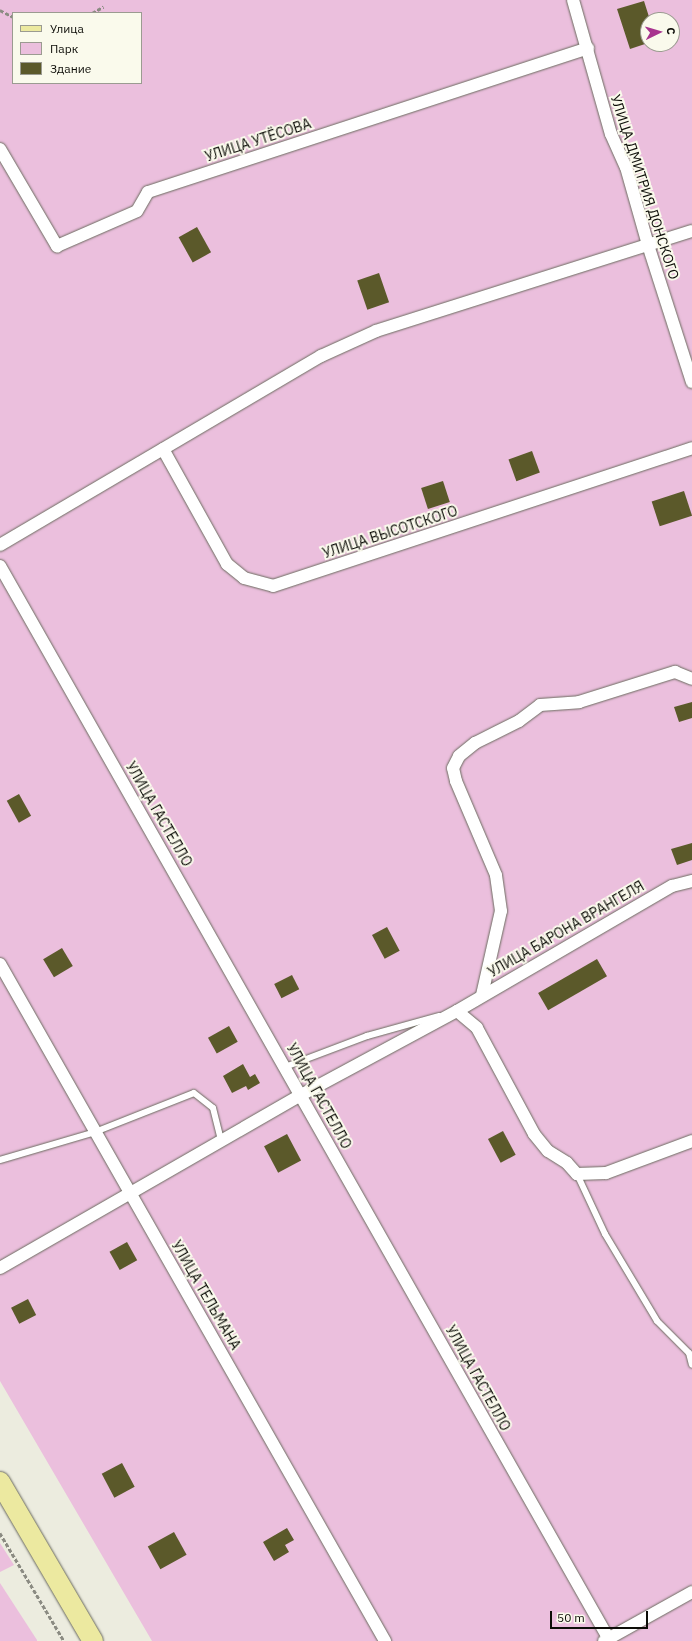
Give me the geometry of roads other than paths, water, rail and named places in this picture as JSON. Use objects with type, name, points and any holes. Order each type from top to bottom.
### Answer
[{"type":"main road","points":[[0,1482],[92,1641]]},
{"type":"street","name":"УЛИЦА ДМИТРИЯ ДОНСКОГО","points":[[572,0],[588,48],[611,134],[626,166],[648,245],[692,382]]},
{"type":"street","name":"УЛИЦА УТЁСОВА","points":[[0,149],[57,246],[137,211],[148,192],[588,48]]},
{"type":"street","points":[[0,545],[321,356],[376,332],[692,231]]},
{"type":"street","name":"УЛИЦА ВЫСОТСКОГО","points":[[162,449],[227,564],[244,578],[273,586],[692,448]]},
{"type":"street","name":"УЛИЦА ГАСТЕЛЛО","points":[[0,566],[301,1095],[608,1640]]},
{"type":"street","points":[[482,995],[501,911],[496,875],[456,781],[453,768],[459,756],[475,743],[519,721],[540,705],[579,702],[675,672],[692,679]]},
{"type":"street","name":"УЛИЦА БАРОНА ВРАНГЕЛЯ","points":[[0,1268],[301,1095],[457,1011],[482,995],[672,886],[692,881]]},
{"type":"street","name":"УЛИЦА ТЕЛЬМАНА","points":[[0,964],[386,1641]]},
{"type":"street","points":[[457,1011],[477,1028],[534,1134],[548,1152],[567,1163],[577,1174],[606,1173],[692,1141]]},
{"type":"street","points":[[608,1640],[692,1592]]},
{"type":"lane","points":[[285,1067],[367,1036],[457,1011]]},
{"type":"lane","points":[[0,1160],[95,1132],[194,1093],[213,1108],[221,1141]]},
{"type":"lane","points":[[577,1174],[605,1234],[657,1321],[689,1353],[692,1365]]}]
